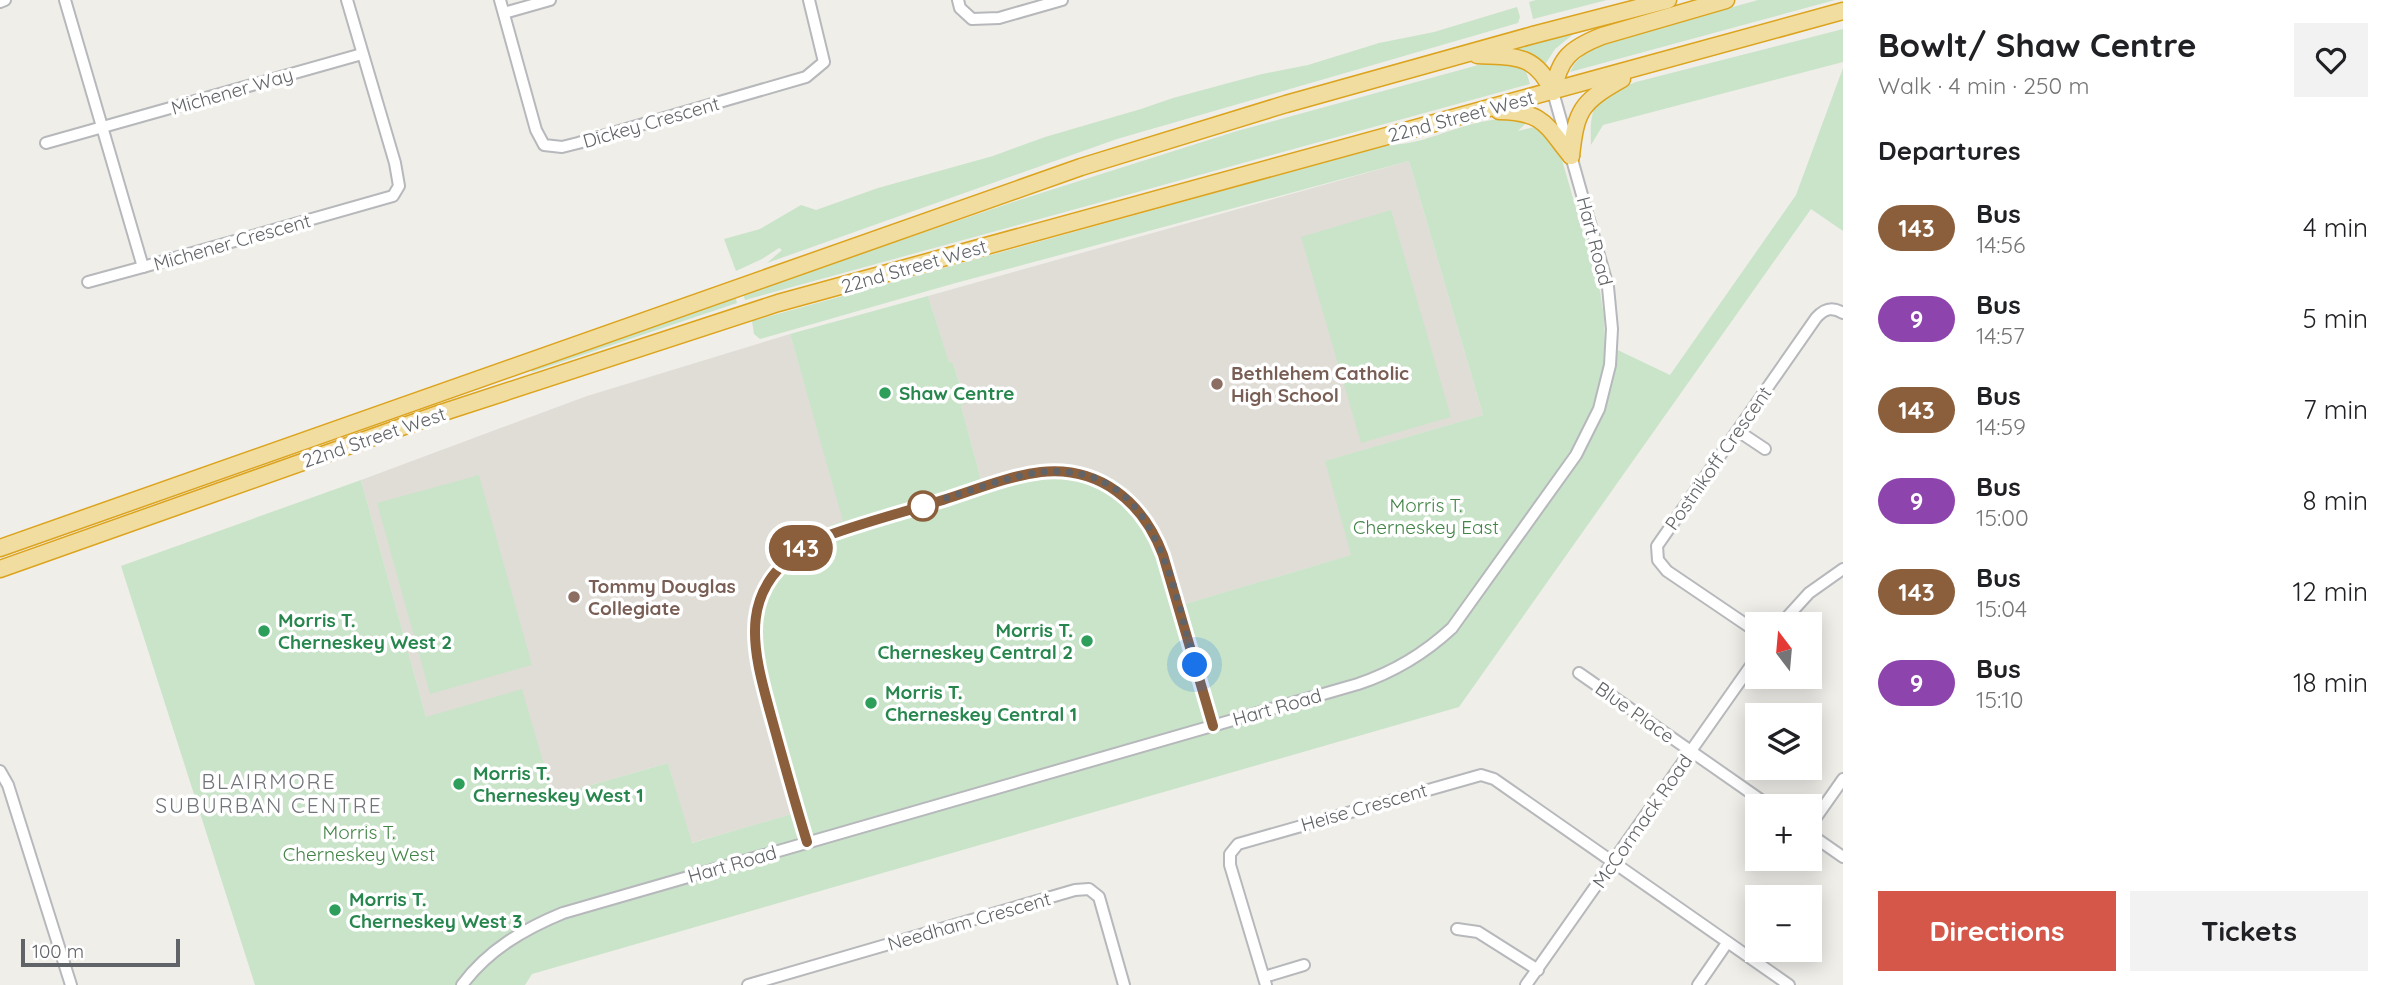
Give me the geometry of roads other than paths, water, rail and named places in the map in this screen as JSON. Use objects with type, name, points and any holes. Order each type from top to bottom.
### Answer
[{"type":"highway","name":"22nd Street West","points":[[0,548],[1081,167],[1286,104],[1668,0]]},
{"type":"highway","points":[[1553,92],[1563,61],[1583,44],[1726,0]]},
{"type":"highway","name":"22nd Street West","points":[[0,569],[441,413],[778,303],[1553,92],[1843,10]]},
{"type":"highway","points":[[1463,55],[1503,56],[1529,62],[1545,75],[1553,92]]},
{"type":"highway","points":[[1571,156],[1576,123],[1583,106],[1602,90],[1638,68]]},
{"type":"highway","points":[[1483,110],[1515,111],[1535,116],[1551,129],[1571,156]]},
{"type":"street","points":[[0,2],[5,0]]},
{"type":"street","name":"Michener Crescent","points":[[65,0],[143,267],[393,196],[399,186],[395,163],[347,0]]},
{"type":"street","name":"Dickey Crescent","points":[[500,0],[538,138],[544,145],[562,147],[806,77],[824,62],[809,0]]},
{"type":"street","points":[[504,13],[551,0]]},
{"type":"street","points":[[958,0],[960,8],[972,19],[999,18],[1062,0]]},
{"type":"street","name":"Michener Way","points":[[46,143],[362,54]]},
{"type":"street","name":"Hart Road","points":[[462,985],[481,963],[509,940],[563,913],[1374,678],[1429,648],[1451,628],[1466,609],[1576,455],[1592,424],[1610,365],[1612,329],[1605,275],[1553,92]]},
{"type":"street","points":[[88,282],[143,267]]},
{"type":"street","name":"Postnikoff Crescent","points":[[1745,624],[1667,571],[1658,560],[1661,539],[1821,313],[1833,308],[1843,313]]},
{"type":"street","points":[[1738,431],[1765,449]]},
{"type":"street","points":[[807,842],[755,656],[756,616],[772,576],[791,555],[816,540],[1016,478],[1051,472],[1089,477],[1113,487],[1139,511],[1153,531],[1163,555],[1213,726]]},
{"type":"street","points":[[1792,612],[1809,593],[1843,569]]},
{"type":"street","name":"Blue Place","points":[[1579,673],[1753,794]]},
{"type":"street","name":"McCormack Road","points":[[1526,985],[1745,674]]},
{"type":"street","points":[[0,771],[8,785],[71,985]]},
{"type":"street","name":"Heise Crescent","points":[[1265,981],[1229,860],[1238,844],[1246,841],[1481,775],[1494,779],[1612,862]]},
{"type":"street","points":[[1822,809],[1843,779]]},
{"type":"street","points":[[1822,842],[1843,857]]},
{"type":"street","points":[[1612,862],[1789,985]]},
{"type":"street","name":"Needham Crescent","points":[[748,985],[1075,890],[1089,889],[1099,897],[1124,985]]},
{"type":"street","points":[[1457,929],[1478,932],[1538,970]]},
{"type":"street","points":[[1698,985],[1727,943]]},
{"type":"street","points":[[1265,981],[1304,965]]},
{"type":"place","name":"Bethlehem Catholic High School","points":[[1217,384]]},
{"type":"place","name":"Shaw Centre","points":[[885,393]]},
{"type":"place","name":"Tommy Douglas Collegiate","points":[[574,597]]},
{"type":"place","name":"Morris T. Cherneskey West 2","points":[[264,631]]},
{"type":"place","name":"Morris T. Cherneskey Central 2","points":[[1087,641]]},
{"type":"place","name":"Morris T. Cherneskey Central 1","points":[[871,703]]},
{"type":"place","name":"Morris T. Cherneskey West 1","points":[[459,784]]},
{"type":"place","name":"Morris T. Cherneskey West 3","points":[[335,910]]},
{"type":"district","name":"BLAIRMORE SUBURBAN CENTRE","points":[[269,794]]},
{"type":"park label","name":"Morris T. Cherneskey East","points":[[1426,516]]},
{"type":"park label","name":"Morris T. Cherneskey West","points":[[359,843]]}]
